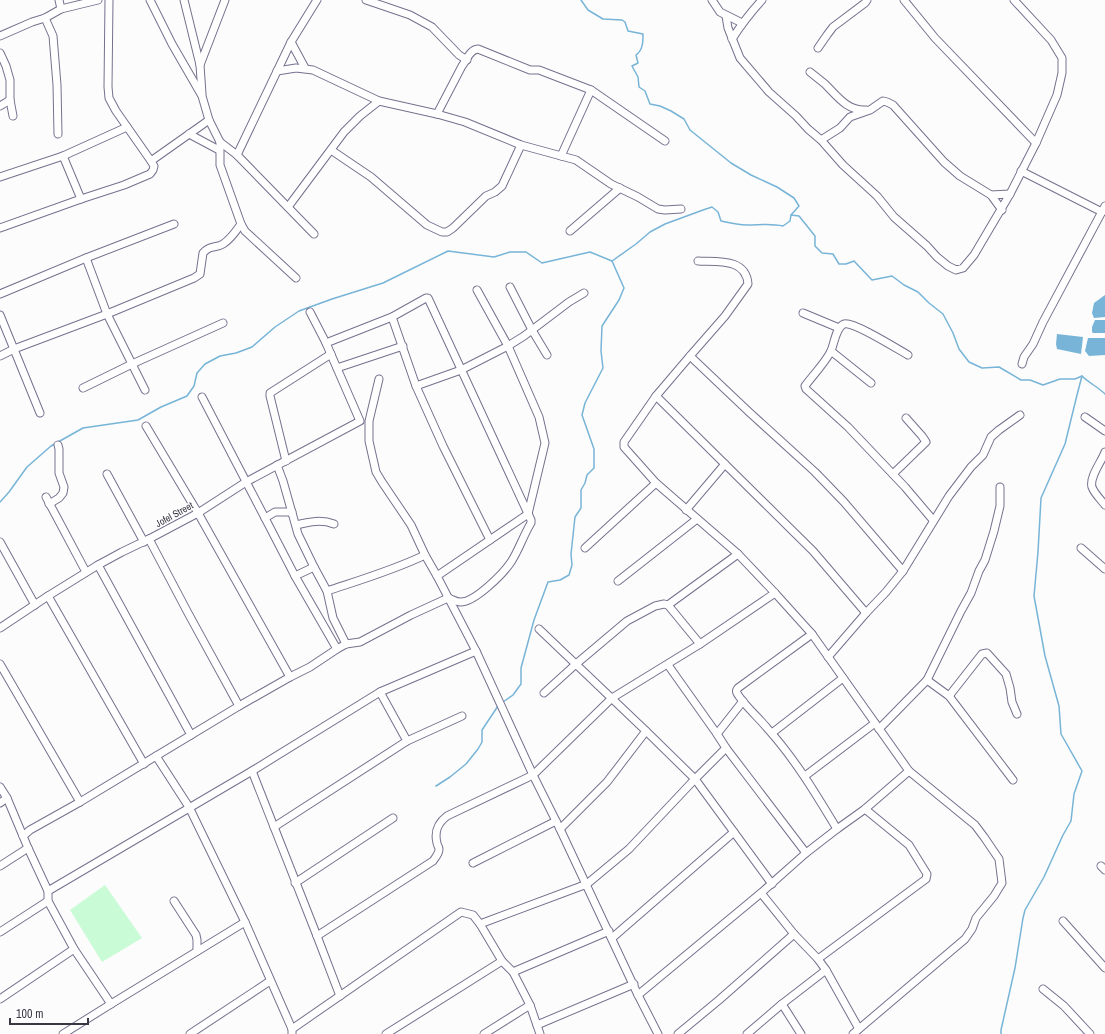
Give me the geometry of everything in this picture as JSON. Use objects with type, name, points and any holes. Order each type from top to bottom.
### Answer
[{"type":"street","points":[[59,0],[61,9]]},
{"type":"street","points":[[0,36],[26,24],[45,18],[61,9],[98,0]]},
{"type":"street","points":[[0,228],[124,185],[150,174],[153,170],[154,166],[151,161],[109,98],[109,0]]},
{"type":"street","points":[[150,0],[172,44],[202,96]]},
{"type":"street","points":[[184,0],[200,65],[202,96],[209,120],[220,142],[236,155],[314,234]]},
{"type":"street","points":[[200,65],[226,0]]},
{"type":"street","points":[[236,155],[291,42],[317,0]]},
{"type":"street","points":[[366,0],[410,15],[432,27],[467,60]]},
{"type":"street","points":[[712,0],[720,12],[742,23]]},
{"type":"street","points":[[732,39],[742,23],[762,0]]},
{"type":"street","points":[[818,48],[833,27],[867,0]]},
{"type":"street","points":[[904,0],[935,38],[1036,143]]},
{"type":"street","points":[[726,16],[728,28],[740,58],[757,78],[877,196],[894,217],[948,266],[956,270],[963,268],[974,256],[1002,210],[1036,143],[1057,95],[1062,73],[1062,58],[1051,40],[1014,0]]},
{"type":"street","points":[[45,18],[53,36],[57,85],[58,134]]},
{"type":"street","points":[[291,42],[305,68]]},
{"type":"street","points":[[437,114],[470,52],[478,49],[530,70],[539,70],[591,90],[665,140]]},
{"type":"street","points":[[0,53],[10,80],[10,100],[13,116]]},
{"type":"street","points":[[277,71],[296,68],[313,70],[379,101],[465,122],[521,145],[576,160],[611,184],[638,197],[658,209],[681,209]]},
{"type":"street","points":[[810,72],[849,107],[860,110],[870,110]]},
{"type":"street","points":[[561,156],[591,90]]},
{"type":"street","points":[[0,106],[10,100]]},
{"type":"street","points":[[288,207],[344,132],[360,116],[379,101]]},
{"type":"street","points":[[821,140],[840,128],[850,117],[870,110],[883,101],[887,102],[893,105],[944,162],[960,176],[991,195],[1002,210]]},
{"type":"street","points":[[151,161],[209,120]]},
{"type":"street","points":[[0,176],[63,156],[127,127]]},
{"type":"street","points":[[189,134],[219,150]]},
{"type":"street","points":[[220,142],[220,166],[241,224],[246,231],[296,278]]},
{"type":"street","points":[[331,150],[371,178],[427,225],[436,230],[447,232],[486,196],[495,192],[502,186],[521,145]]},
{"type":"street","points":[[63,156],[81,199]]},
{"type":"street","points":[[1021,171],[1104,209],[1043,322],[1033,344],[1024,357],[1022,364]]},
{"type":"street","points":[[570,231],[620,188]]},
{"type":"street","points":[[991,195],[1010,194]]},
{"type":"street","points":[[0,294],[86,258],[174,224]]},
{"type":"street","points":[[0,356],[14,349],[107,314],[198,276],[200,274],[203,253],[210,247],[219,246],[225,243],[241,224]]},
{"type":"street","points":[[86,258],[107,314],[144,390]]},
{"type":"street","points":[[698,260],[729,263],[739,266],[744,270],[748,284],[726,316],[656,396],[623,445],[656,483],[738,554],[775,592],[812,634],[909,771],[974,825],[999,859],[1002,883],[994,896],[976,918],[972,929],[965,939],[853,1034]]},
{"type":"street","points":[[510,287],[532,330],[547,355]]},
{"type":"street","points":[[437,576],[528,514],[545,443],[539,417],[508,346],[477,290]]},
{"type":"street","points":[[416,386],[461,370],[508,346],[584,293]]},
{"type":"street","points":[[23,836],[30,830],[80,802],[239,706],[310,667],[346,644],[360,642],[411,615],[448,598],[459,602],[464,602],[471,599],[498,578],[510,563],[531,523],[531,520],[428,298],[392,317],[326,343]]},
{"type":"street","points":[[310,312],[337,368],[403,346]]},
{"type":"street","points":[[803,313],[839,328]]},
{"type":"street","points":[[0,315],[40,413]]},
{"type":"street","points":[[392,317],[416,386],[443,446],[490,540]]},
{"type":"street","points":[[84,388],[132,364],[222,323]]},
{"type":"street","points":[[908,355],[866,331],[848,324],[844,324],[839,328],[831,351],[805,386],[806,389],[848,427],[934,520]]},
{"type":"street","points":[[831,351],[870,384]]},
{"type":"street","points":[[286,461],[270,393],[331,354]]},
{"type":"street","points":[[690,356],[815,472],[844,502],[903,571]]},
{"type":"street","name":"Jofel Street","points":[[0,628],[98,565],[198,513],[246,482],[360,421],[337,368]]},
{"type":"street","points":[[379,379],[370,421],[369,441],[376,472],[411,525],[476,651],[533,775],[587,884],[638,995],[658,1034]]},
{"type":"street","points":[[656,396],[813,551],[866,613]]},
{"type":"street","points":[[202,397],[295,576],[337,649]]},
{"type":"street","points":[[828,657],[903,571],[953,490],[982,455],[991,437],[1020,415]]},
{"type":"street","points":[[1085,417],[1105,431]]},
{"type":"street","points":[[893,474],[926,442],[906,418]]},
{"type":"street","points":[[146,426],[198,513],[290,677]]},
{"type":"street","points":[[49,504],[59,498],[63,493],[64,487],[59,473],[58,445]]},
{"type":"street","points":[[1105,452],[1093,477],[1091,486],[1105,505]]},
{"type":"street","points":[[686,510],[725,464]]},
{"type":"street","points":[[277,465],[296,525],[314,567],[327,591],[333,618],[346,644]]},
{"type":"street","points":[[107,474],[188,613],[239,706]]},
{"type":"street","points":[[585,548],[656,483]]},
{"type":"street","points":[[805,776],[877,726],[927,680],[961,611],[972,593],[979,571],[985,560],[998,516],[1000,506],[1000,487]]},
{"type":"street","points":[[46,497],[86,572]]},
{"type":"street","points":[[265,518],[275,512],[292,512]]},
{"type":"street","points":[[618,581],[697,519]]},
{"type":"street","points":[[296,525],[309,522],[326,521],[334,524]]},
{"type":"street","points":[[0,542],[35,605]]},
{"type":"street","points":[[1081,548],[1105,569]]},
{"type":"street","points":[[327,591],[390,569],[425,554]]},
{"type":"street","points":[[544,693],[627,620],[655,606],[664,604],[668,605],[738,554]]},
{"type":"street","points":[[98,565],[191,735]]},
{"type":"street","points":[[295,576],[314,567]]},
{"type":"street","points":[[318,936],[433,861],[438,854],[439,849],[436,832],[438,825],[442,820],[533,775],[612,698],[668,665],[775,592]]},
{"type":"street","points":[[48,596],[144,764]]},
{"type":"street","points":[[668,605],[700,644]]},
{"type":"street","points":[[539,629],[695,779],[772,884]]},
{"type":"street","points":[[812,634],[738,688],[736,692],[772,733],[805,776],[837,829]]},
{"type":"street","points":[[48,890],[252,771],[380,692],[476,651]]},
{"type":"street","points":[[949,696],[982,654],[987,653],[1006,674],[1012,702],[1018,714]]},
{"type":"street","points":[[0,664],[80,802]]},
{"type":"street","points":[[668,665],[726,748],[806,853]]},
{"type":"street","points":[[772,733],[844,678]]},
{"type":"street","points":[[927,680],[949,696],[1013,780]]},
{"type":"street","points":[[380,692],[407,741]]},
{"type":"street","points":[[717,734],[743,701]]},
{"type":"street","points":[[274,827],[407,741],[462,716]]},
{"type":"street","points":[[560,829],[607,782],[646,731]]},
{"type":"street","points":[[480,924],[587,884],[629,849],[726,748]]},
{"type":"street","points":[[156,756],[189,807],[245,922],[292,1032],[340,996],[461,912],[473,915],[502,961],[513,972],[530,1006],[540,1034]]},
{"type":"street","points":[[252,771],[318,936],[340,996]]},
{"type":"street","points":[[638,995],[762,893],[806,853],[865,809],[909,771]]},
{"type":"street","points":[[0,787],[7,798],[48,890],[48,901],[74,949],[111,1004]]},
{"type":"street","points":[[0,802],[7,798]]},
{"type":"street","points":[[818,960],[927,877],[927,874],[909,845],[865,809]]},
{"type":"street","points":[[296,882],[393,818]]},
{"type":"street","points":[[473,863],[556,821]]},
{"type":"street","points":[[612,938],[734,832]]},
{"type":"street","points":[[0,866],[28,848]]},
{"type":"street","points":[[762,893],[794,934],[826,970],[859,1029]]},
{"type":"street","points":[[0,932],[48,901]]},
{"type":"street","points":[[174,901],[196,935],[197,951]]},
{"type":"street","points":[[1063,921],[1105,968]]},
{"type":"street","points":[[63,1034],[245,922]]},
{"type":"street","points":[[513,972],[609,931]]},
{"type":"street","points":[[678,1034],[794,934]]},
{"type":"street","points":[[0,999],[74,949]]},
{"type":"street","points":[[386,1034],[502,961]]},
{"type":"street","points":[[746,1034],[826,970]]},
{"type":"street","points":[[190,1034],[270,981]]},
{"type":"street","points":[[537,1025],[634,984]]},
{"type":"street","points":[[1044,989],[1064,1006],[1090,1034]]},
{"type":"street","points":[[782,1004],[801,1034]]},
{"type":"street","points":[[484,1034],[530,1006]]},
{"type":"green space","points":[[105,885],[142,938],[102,962],[70,910]]},
{"type":"water","points":[[1105,295],[1105,317],[1094,318],[1092,313],[1094,303]]},
{"type":"water","points":[[1095,320],[1105,320],[1105,333],[1092,332],[1092,327]]},
{"type":"water","points":[[1057,334],[1083,337],[1081,354],[1057,349]]},
{"type":"water","points":[[1088,338],[1105,338],[1105,355],[1089,356],[1085,351]]},
{"type":"waterway","points":[[581,0],[588,10],[603,19],[622,20],[625,22],[628,31],[643,34],[643,43],[636,55],[638,63],[632,66],[638,77],[639,87],[645,91],[650,104],[660,106],[684,119],[690,130],[731,163],[751,175],[777,187],[794,198],[799,206],[791,215],[790,221],[783,226],[770,224],[744,225],[721,221],[718,212],[712,207],[665,224],[650,232],[612,261]]},
{"type":"waterway","points":[[791,215],[799,216],[815,236],[815,246],[822,253],[833,254],[839,264],[846,264],[854,261],[872,280],[892,276],[904,285],[918,292],[943,314],[959,349],[969,362],[982,368],[999,367],[1021,380],[1030,380],[1043,385],[1060,379],[1075,379],[1082,376],[1105,394]]},
{"type":"waterway","points":[[0,502],[27,467],[51,446],[83,428],[138,420],[161,407],[187,396],[194,386],[197,373],[205,364],[220,356],[236,353],[252,347],[275,327],[299,311],[383,283],[448,251],[494,257],[510,252],[526,252],[542,263],[590,252],[612,261],[624,288],[619,300],[602,326],[601,351],[603,368],[585,403],[582,415],[594,449],[594,468],[587,475],[581,490],[581,508],[575,517],[571,554],[572,565],[569,575],[560,580],[548,582],[534,620],[521,668],[521,684],[513,695],[503,702]]},
{"type":"waterway","points":[[1001,1034],[1015,968],[1025,910],[1044,877],[1071,821],[1074,794],[1082,771],[1061,734],[1059,706],[1045,656],[1034,596],[1041,498],[1065,444],[1082,376]]},
{"type":"waterway","points":[[436,786],[466,764],[478,749],[482,742],[482,730],[498,706]]}]
